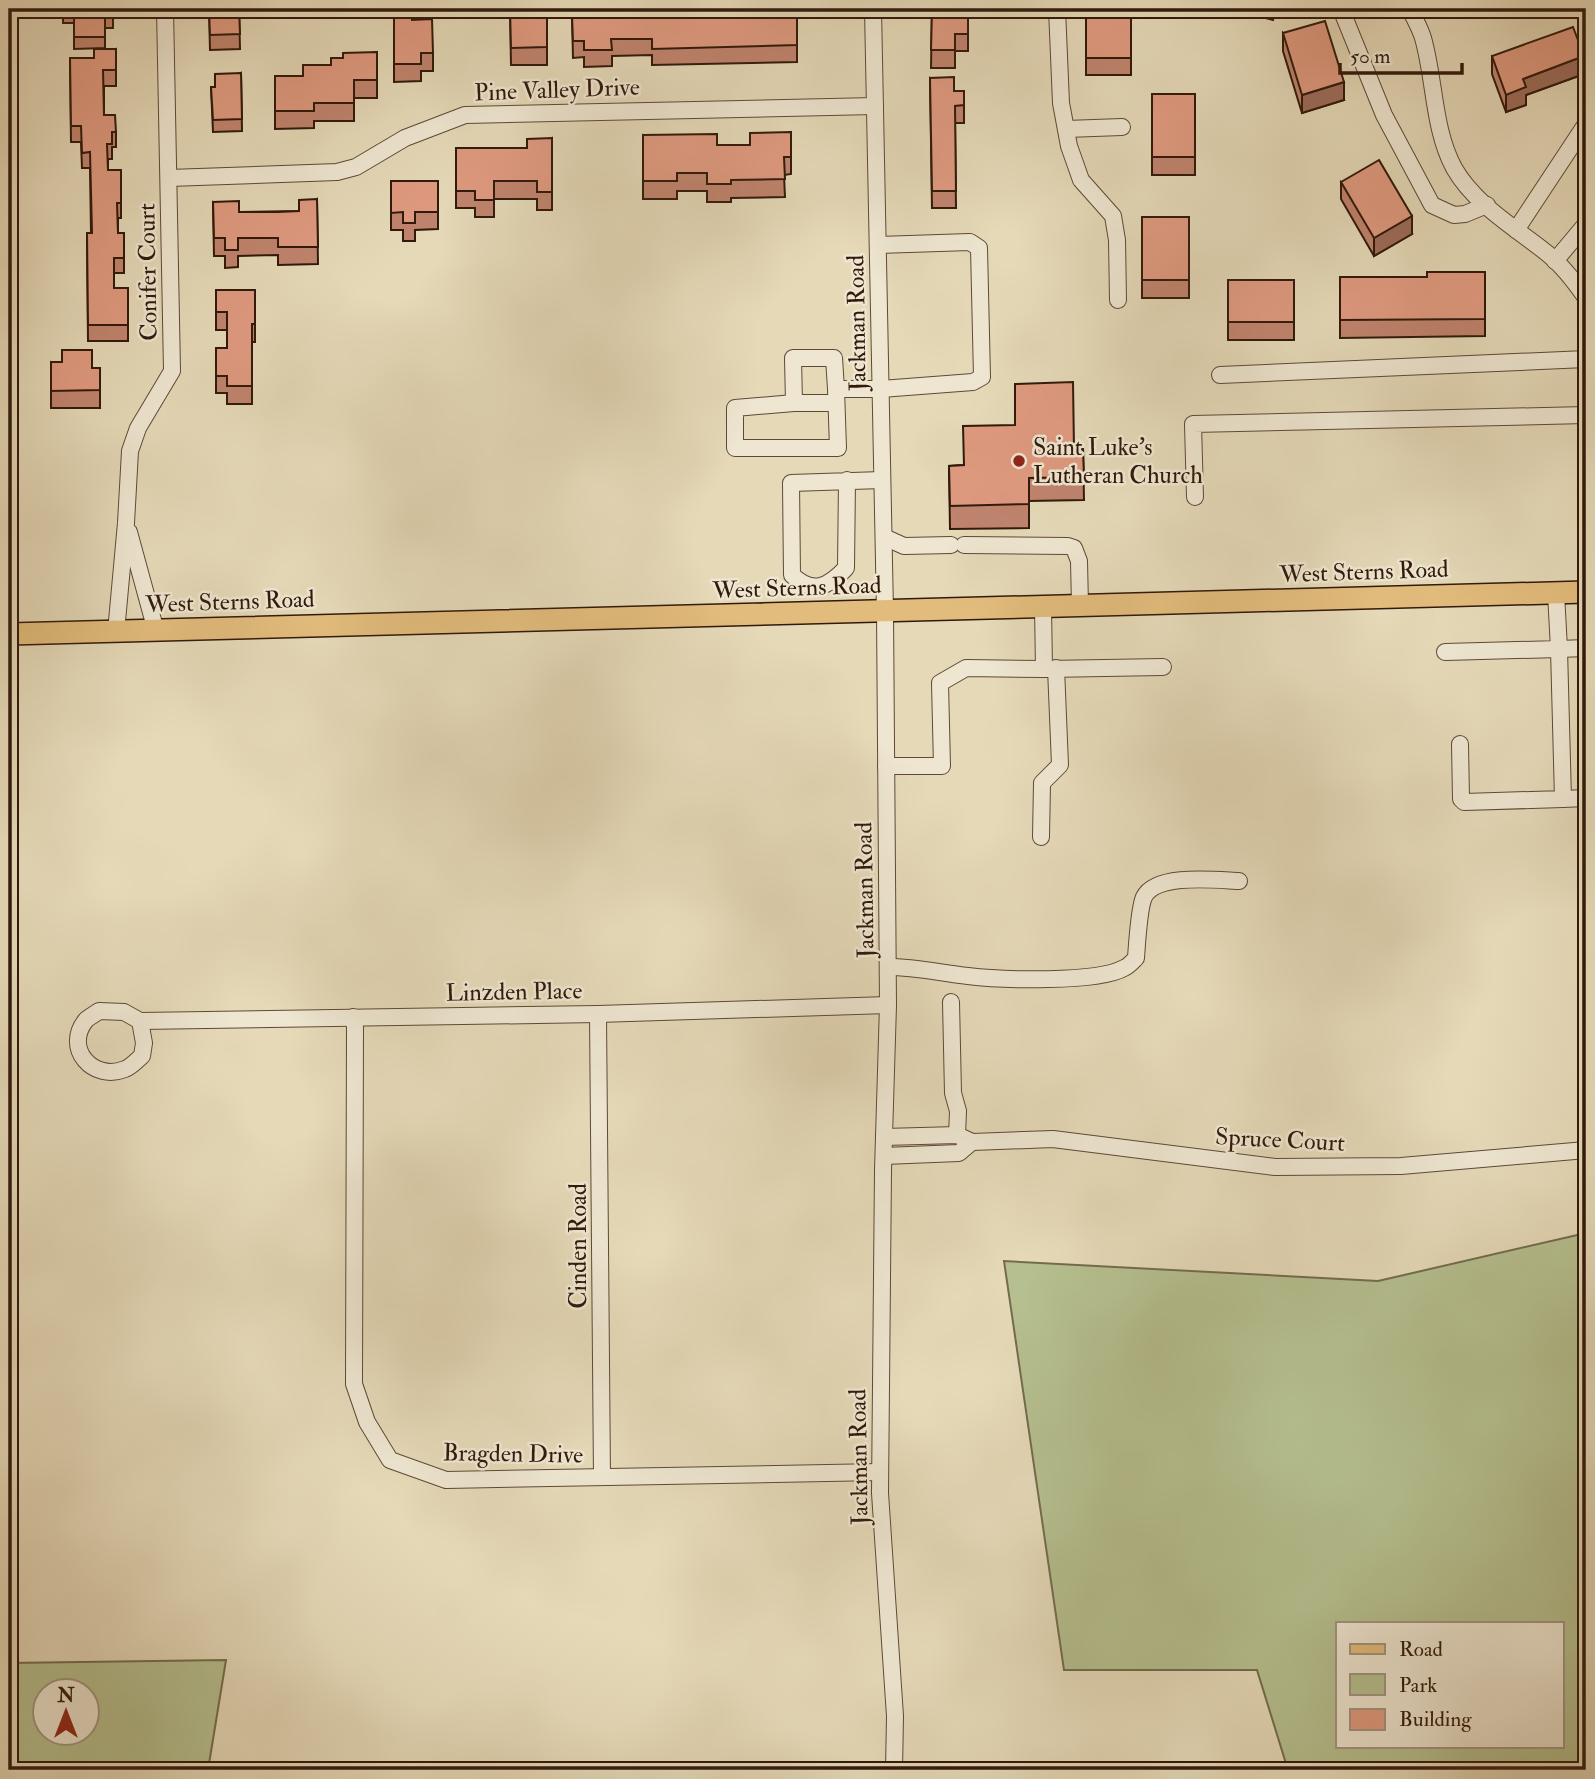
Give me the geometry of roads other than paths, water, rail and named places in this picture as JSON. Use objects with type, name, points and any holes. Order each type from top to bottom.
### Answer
[{"type":"main road","name":"West Sterns Road","points":[[9,634],[1586,592]]},
{"type":"street","name":"Conifer Court","points":[[116,632],[130,451],[138,428],[172,371],[165,9]]},
{"type":"street","name":"Jackman Road","points":[[873,9],[884,537],[888,967],[880,1472],[895,1716],[894,1770]]},
{"type":"street","points":[[1057,9],[1061,103],[1069,146],[1081,180],[1113,216],[1118,300]]},
{"type":"street","points":[[1341,9],[1384,116],[1432,205],[1454,215],[1465,214],[1487,205]]},
{"type":"street","points":[[1410,9],[1422,38],[1442,134],[1454,169],[1487,205],[1570,275],[1586,298]]},
{"type":"street","name":"Pine Valley Drive","points":[[169,178],[337,172],[356,167],[405,138],[465,115],[875,106]]},
{"type":"street","points":[[1516,230],[1586,124]]},
{"type":"street","points":[[1066,129],[1122,127]]},
{"type":"street","points":[[1555,261],[1586,224]]},
{"type":"street","points":[[794,403],[793,358],[834,358],[836,396],[838,448],[735,448],[735,408],[794,403],[836,396],[881,389],[973,382],[979,380],[983,374],[977,244],[878,245]]},
{"type":"street","points":[[1220,376],[1586,359]]},
{"type":"street","points":[[1195,497],[1193,424],[1586,415]]},
{"type":"street","points":[[847,481],[846,568],[832,583],[817,587],[802,586],[792,575],[791,483],[847,481],[883,480]]},
{"type":"street","name":"Conifer Court","points":[[126,523],[156,631]]},
{"type":"street","points":[[884,537],[904,546],[1074,548],[1079,561],[1080,606]]},
{"type":"street","points":[[1556,593],[1563,799]]},
{"type":"street","points":[[1041,837],[1042,783],[1060,765],[1043,607]]},
{"type":"street","points":[[1445,652],[1586,648]]},
{"type":"street","points":[[886,765],[942,766],[940,682],[966,668],[1163,667]]},
{"type":"street","points":[[1460,744],[1461,799],[1464,802],[1586,799]]},
{"type":"street","points":[[888,967],[916,967],[993,978],[1079,978],[1124,969],[1136,958],[1144,897],[1155,885],[1179,880],[1239,881]]},
{"type":"street","points":[[951,1002],[953,1093],[965,1138]]},
{"type":"street","name":"Linzden Place","points":[[140,1021],[597,1014],[888,1005]]},
{"type":"street","points":[[99,1011],[124,1012],[140,1021],[144,1043],[142,1056],[127,1069],[105,1073],[89,1066],[80,1054],[80,1031],[86,1020],[99,1011]]},
{"type":"street","name":"Cinden Road","points":[[597,1014],[602,1477]]},
{"type":"street","name":"Bragden Drive","points":[[353,1017],[354,1384],[367,1422],[390,1460],[446,1480],[880,1472]]},
{"type":"street","name":"Spruce Court","points":[[884,1137],[1053,1139],[1275,1167],[1401,1166],[1586,1150]]},
{"type":"street","name":"Spruce Court","points":[[884,1156],[959,1153],[965,1138]]},
{"type":"place","name":"Saint Luke's Lutheran Church","points":[[1019,461]]}]
